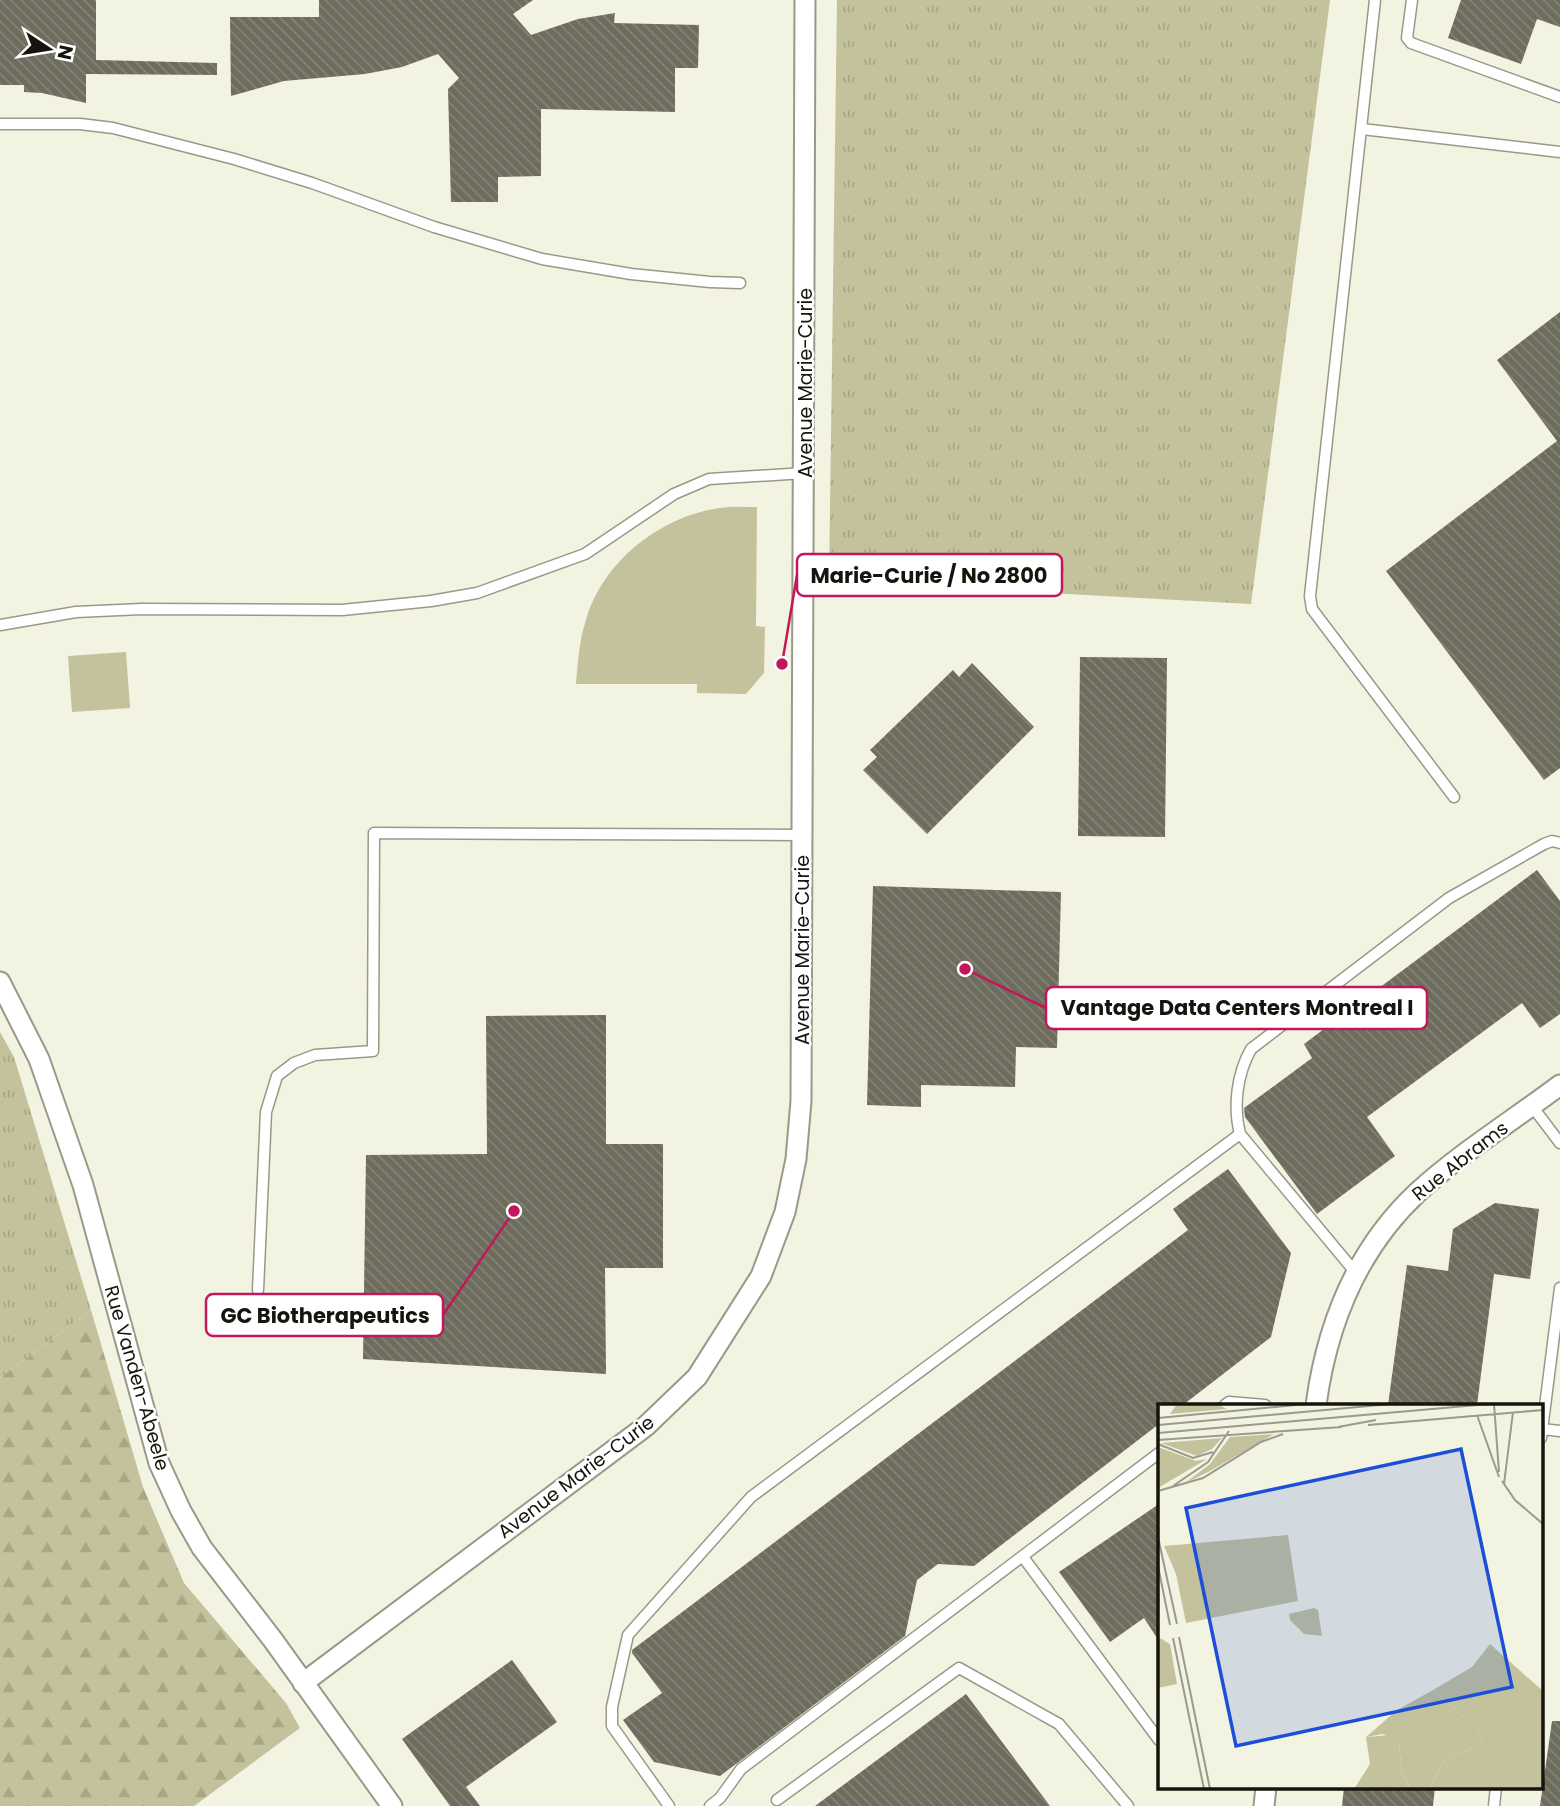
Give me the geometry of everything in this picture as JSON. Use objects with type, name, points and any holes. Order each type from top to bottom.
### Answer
[{"type":"street","name":"Avenue Marie-Curie","points":[[303,1683],[646,1426],[697,1377],[761,1276],[785,1212],[796,1159],[801,1101],[805,0]]},
{"type":"street","name":"Rue Vanden-Abeele","points":[[0,982],[39,1059],[83,1185],[159,1463],[181,1511],[202,1548],[391,1806]]},
{"type":"street","name":"Rue Abrams","points":[[1316,1404],[1330,1334],[1338,1310],[1356,1273],[1390,1223],[1419,1191],[1560,1085]]},
{"type":"street","points":[[1264,1806],[1266,1788]]},
{"type":"lane","points":[[1375,0],[1310,596],[1312,609],[1454,797]]},
{"type":"lane","points":[[1412,0],[1407,38],[1410,43],[1560,97]]},
{"type":"lane","points":[[0,124],[80,124],[113,128],[234,159],[312,183],[434,227],[542,259],[631,274],[740,283]]},
{"type":"lane","points":[[1362,129],[1560,152]]},
{"type":"lane","points":[[0,625],[76,612],[142,609],[342,610],[431,601],[477,593],[585,554],[674,494],[709,479],[805,473]]},
{"type":"lane","points":[[258,1290],[266,1112],[277,1076],[294,1063],[314,1055],[373,1051],[374,834],[803,835]]},
{"type":"lane","points":[[1356,1273],[1240,1134],[1235,1115],[1242,1064],[1251,1049],[1449,898],[1544,844],[1552,841],[1560,843]]},
{"type":"lane","points":[[1532,1106],[1560,1143]]},
{"type":"lane","points":[[669,1806],[612,1726],[611,1707],[628,1635],[751,1497],[1240,1134]]},
{"type":"lane","points":[[1542,1425],[1560,1288]]},
{"type":"lane","points":[[1226,1404],[1253,1404]]},
{"type":"lane","points":[[1542,1433],[1560,1431]]},
{"type":"lane","points":[[709,1806],[720,1798],[741,1769],[1158,1454]]},
{"type":"lane","points":[[1023,1557],[1158,1739]]},
{"type":"lane","points":[[777,1800],[959,1668],[1059,1724],[1128,1806]]},
{"type":"lane","points":[[1494,1806],[1496,1788]]},
{"type":"green space","points":[[837,0],[1330,0],[1251,604],[829,581]]},
{"type":"green space","points":[[757,507],[756,626],[765,627],[764,673],[746,694],[697,693],[697,684],[576,684],[580,644],[586,620],[594,599],[620,561],[655,532],[676,521],[719,508]]},
{"type":"green space","points":[[126,652],[130,708],[72,712],[68,656]]},
{"type":"green space","points":[[0,1032],[14,1057],[91,1310],[0,1378]]},
{"type":"green space","points":[[91,1310],[143,1487],[184,1583],[286,1703],[300,1728],[194,1806],[0,1806],[0,1378]]},
{"type":"building","points":[[0,0],[96,0],[96,60],[217,63],[217,75],[86,74],[86,103],[42,93],[24,92],[24,85],[0,85]]},
{"type":"building","points":[[319,0],[533,0],[513,14],[531,35],[578,19],[615,13],[614,23],[699,25],[698,68],[675,68],[675,112],[541,109],[541,176],[498,177],[498,202],[451,202],[448,89],[459,78],[438,54],[402,67],[365,74],[284,81],[231,96],[230,17],[319,17]]},
{"type":"building","points":[[1461,0],[1560,0],[1560,27],[1537,19],[1521,64],[1448,38]]},
{"type":"building","points":[[1560,312],[1560,768],[1544,780],[1386,571],[1557,441],[1497,360]]},
{"type":"building","points":[[1080,657],[1167,658],[1165,837],[1078,836]]},
{"type":"building","points":[[972,663],[1034,727],[927,834],[863,770],[877,757],[870,750],[953,670],[959,677]]},
{"type":"building","points":[[1537,870],[1560,901],[1560,1014],[1540,1028],[1522,1003],[1367,1117],[1395,1156],[1317,1214],[1245,1117],[1244,1108],[1312,1058],[1304,1044]]},
{"type":"building","points":[[873,886],[1061,892],[1057,1048],[1016,1047],[1015,1087],[921,1085],[921,1107],[867,1105]]},
{"type":"building","points":[[606,1015],[606,1144],[663,1144],[663,1268],[605,1268],[606,1374],[363,1359],[366,1155],[487,1154],[486,1016]]},
{"type":"building","points":[[1228,1169],[1291,1253],[1271,1337],[1184,1404],[1158,1404],[1158,1425],[974,1566],[938,1564],[917,1580],[905,1636],[720,1776],[654,1762],[623,1720],[662,1693],[632,1650],[1188,1230],[1173,1209]]},
{"type":"building","points":[[1495,1203],[1539,1209],[1530,1279],[1494,1274],[1477,1404],[1388,1404],[1407,1265],[1448,1271],[1453,1229]]},
{"type":"building","points":[[1158,1505],[1158,1639],[1144,1618],[1110,1642],[1059,1572]]},
{"type":"building","points":[[512,1660],[557,1722],[466,1787],[480,1806],[450,1806],[402,1739]]},
{"type":"building","points":[[966,1694],[1050,1806],[815,1806],[896,1746]]},
{"type":"building","points":[[1552,1721],[1560,1721],[1560,1806],[1540,1806]]},
{"type":"building","points":[[1344,1788],[1435,1788],[1433,1806],[1342,1806]]},
{"type":"place","name":"Marie-Curie / No 2800","points":[[782,664]]},
{"type":"place","name":"Vantage Data Centers Montreal I","points":[[965,969]]},
{"type":"place","name":"GC Biotherapeutics","points":[[514,1211]]}]
